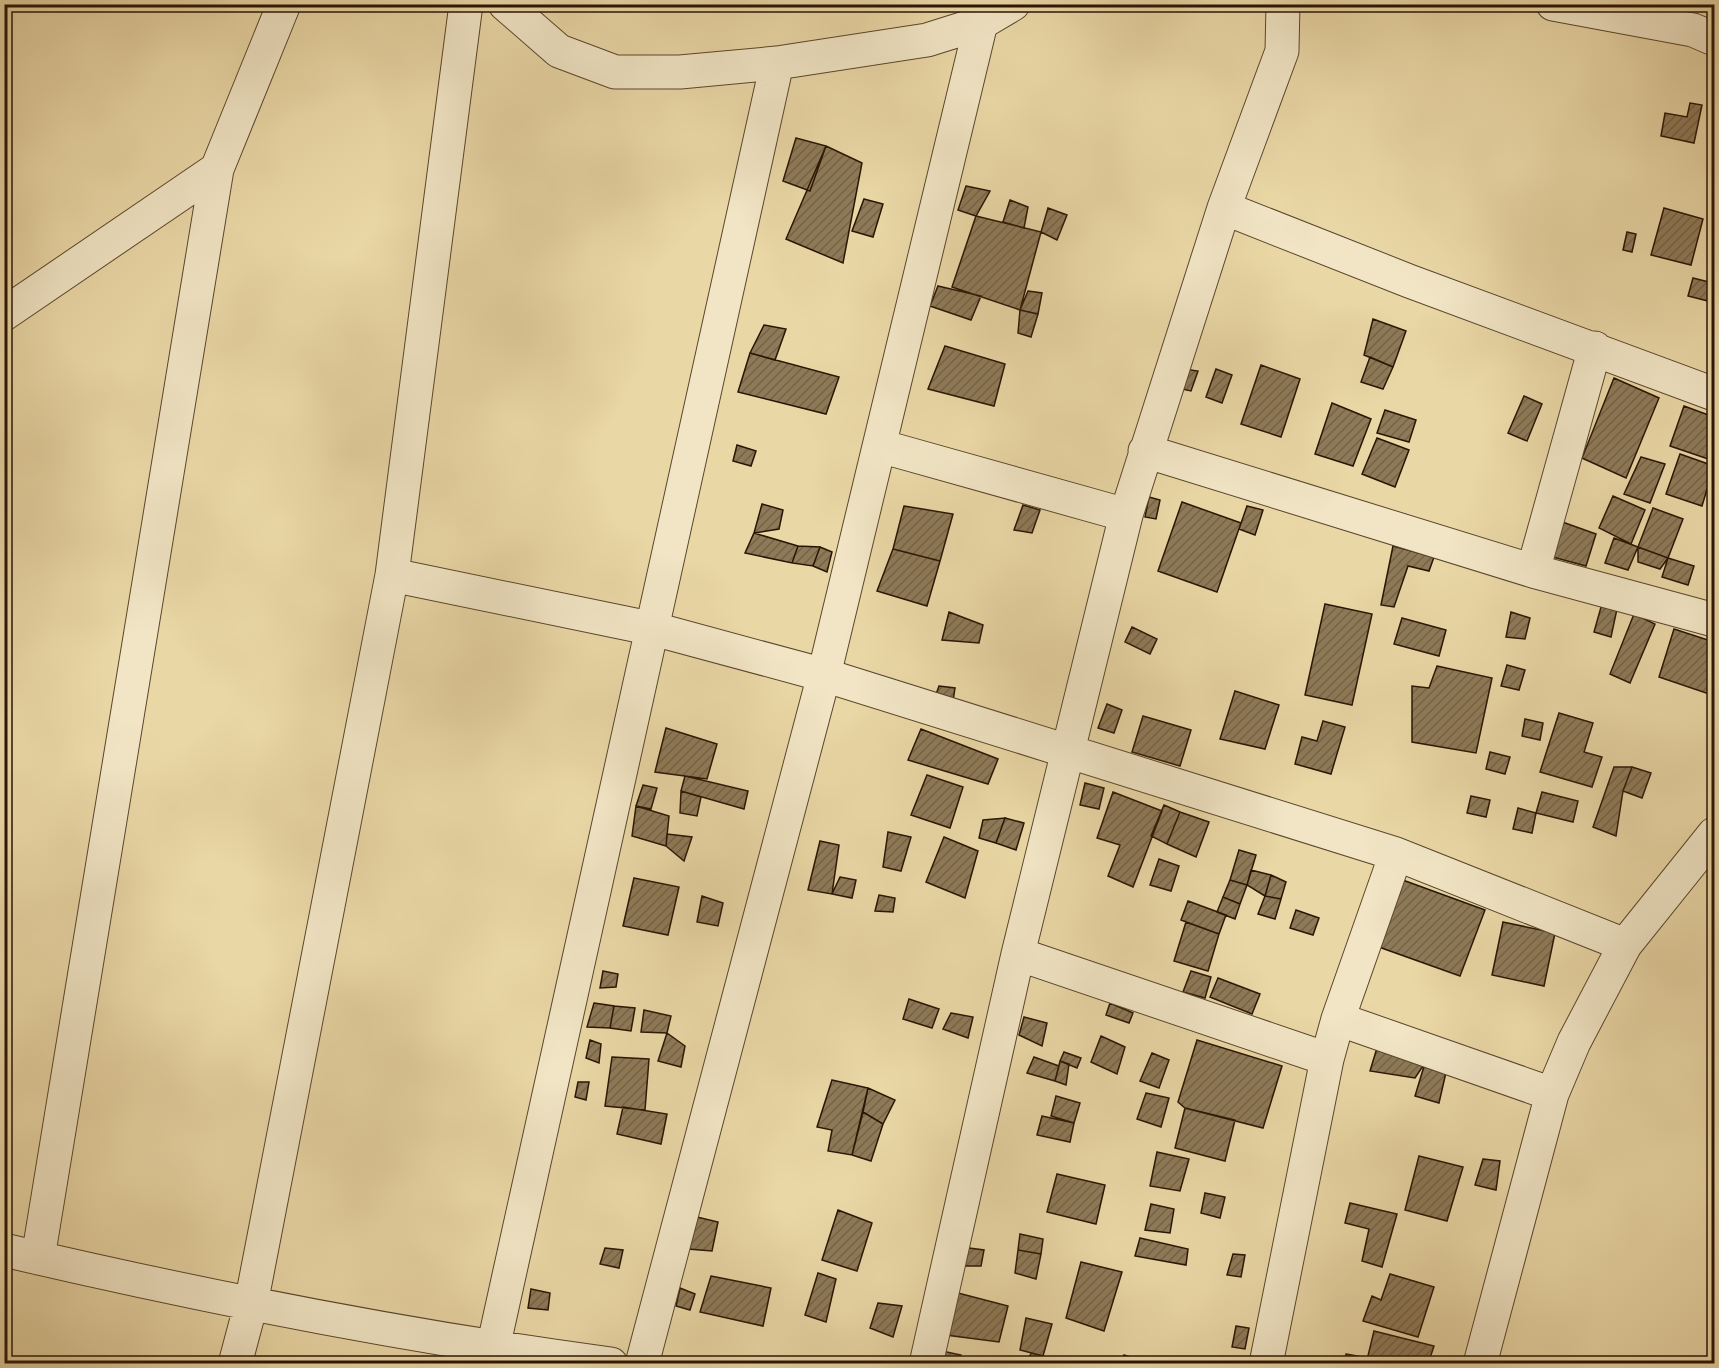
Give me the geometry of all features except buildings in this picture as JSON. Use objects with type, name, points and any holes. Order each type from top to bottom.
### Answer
[{"type":"street","points":[[38,1258],[217,169],[284,4]]},
{"type":"street","points":[[235,1364],[251,1304],[392,576],[466,4]]},
{"type":"street","points":[[505,4],[559,51],[615,72],[680,72],[777,63],[927,40],[981,23],[1013,4]]},
{"type":"street","points":[[927,1364],[1018,954],[1126,515],[1224,208],[1282,51],[1283,4]]},
{"type":"street","points":[[1553,4],[1693,30],[1714,39]]},
{"type":"street","points":[[642,1364],[824,675],[981,23]]},
{"type":"street","points":[[493,1348],[654,629],[777,63]]},
{"type":"street","points":[[4,314],[217,169]]},
{"type":"street","points":[[1224,208],[1408,281],[1595,348],[1714,394]]},
{"type":"street","points":[[1533,571],[1595,348]]},
{"type":"street","points":[[880,446],[1126,515]]},
{"type":"street","points":[[1145,451],[1533,571],[1714,620]]},
{"type":"street","points":[[392,576],[654,629],[824,675],[1396,854],[1625,945]]},
{"type":"street","points":[[1480,1364],[1552,1094],[1598,993],[1625,945],[1714,834]]},
{"type":"street","points":[[1266,1364],[1327,1059],[1338,1019],[1396,854]]},
{"type":"street","points":[[1018,954],[1327,1059]]},
{"type":"street","points":[[1338,1019],[1552,1094]]},
{"type":"street","points":[[4,1250],[251,1304],[493,1348],[611,1364]]}]
